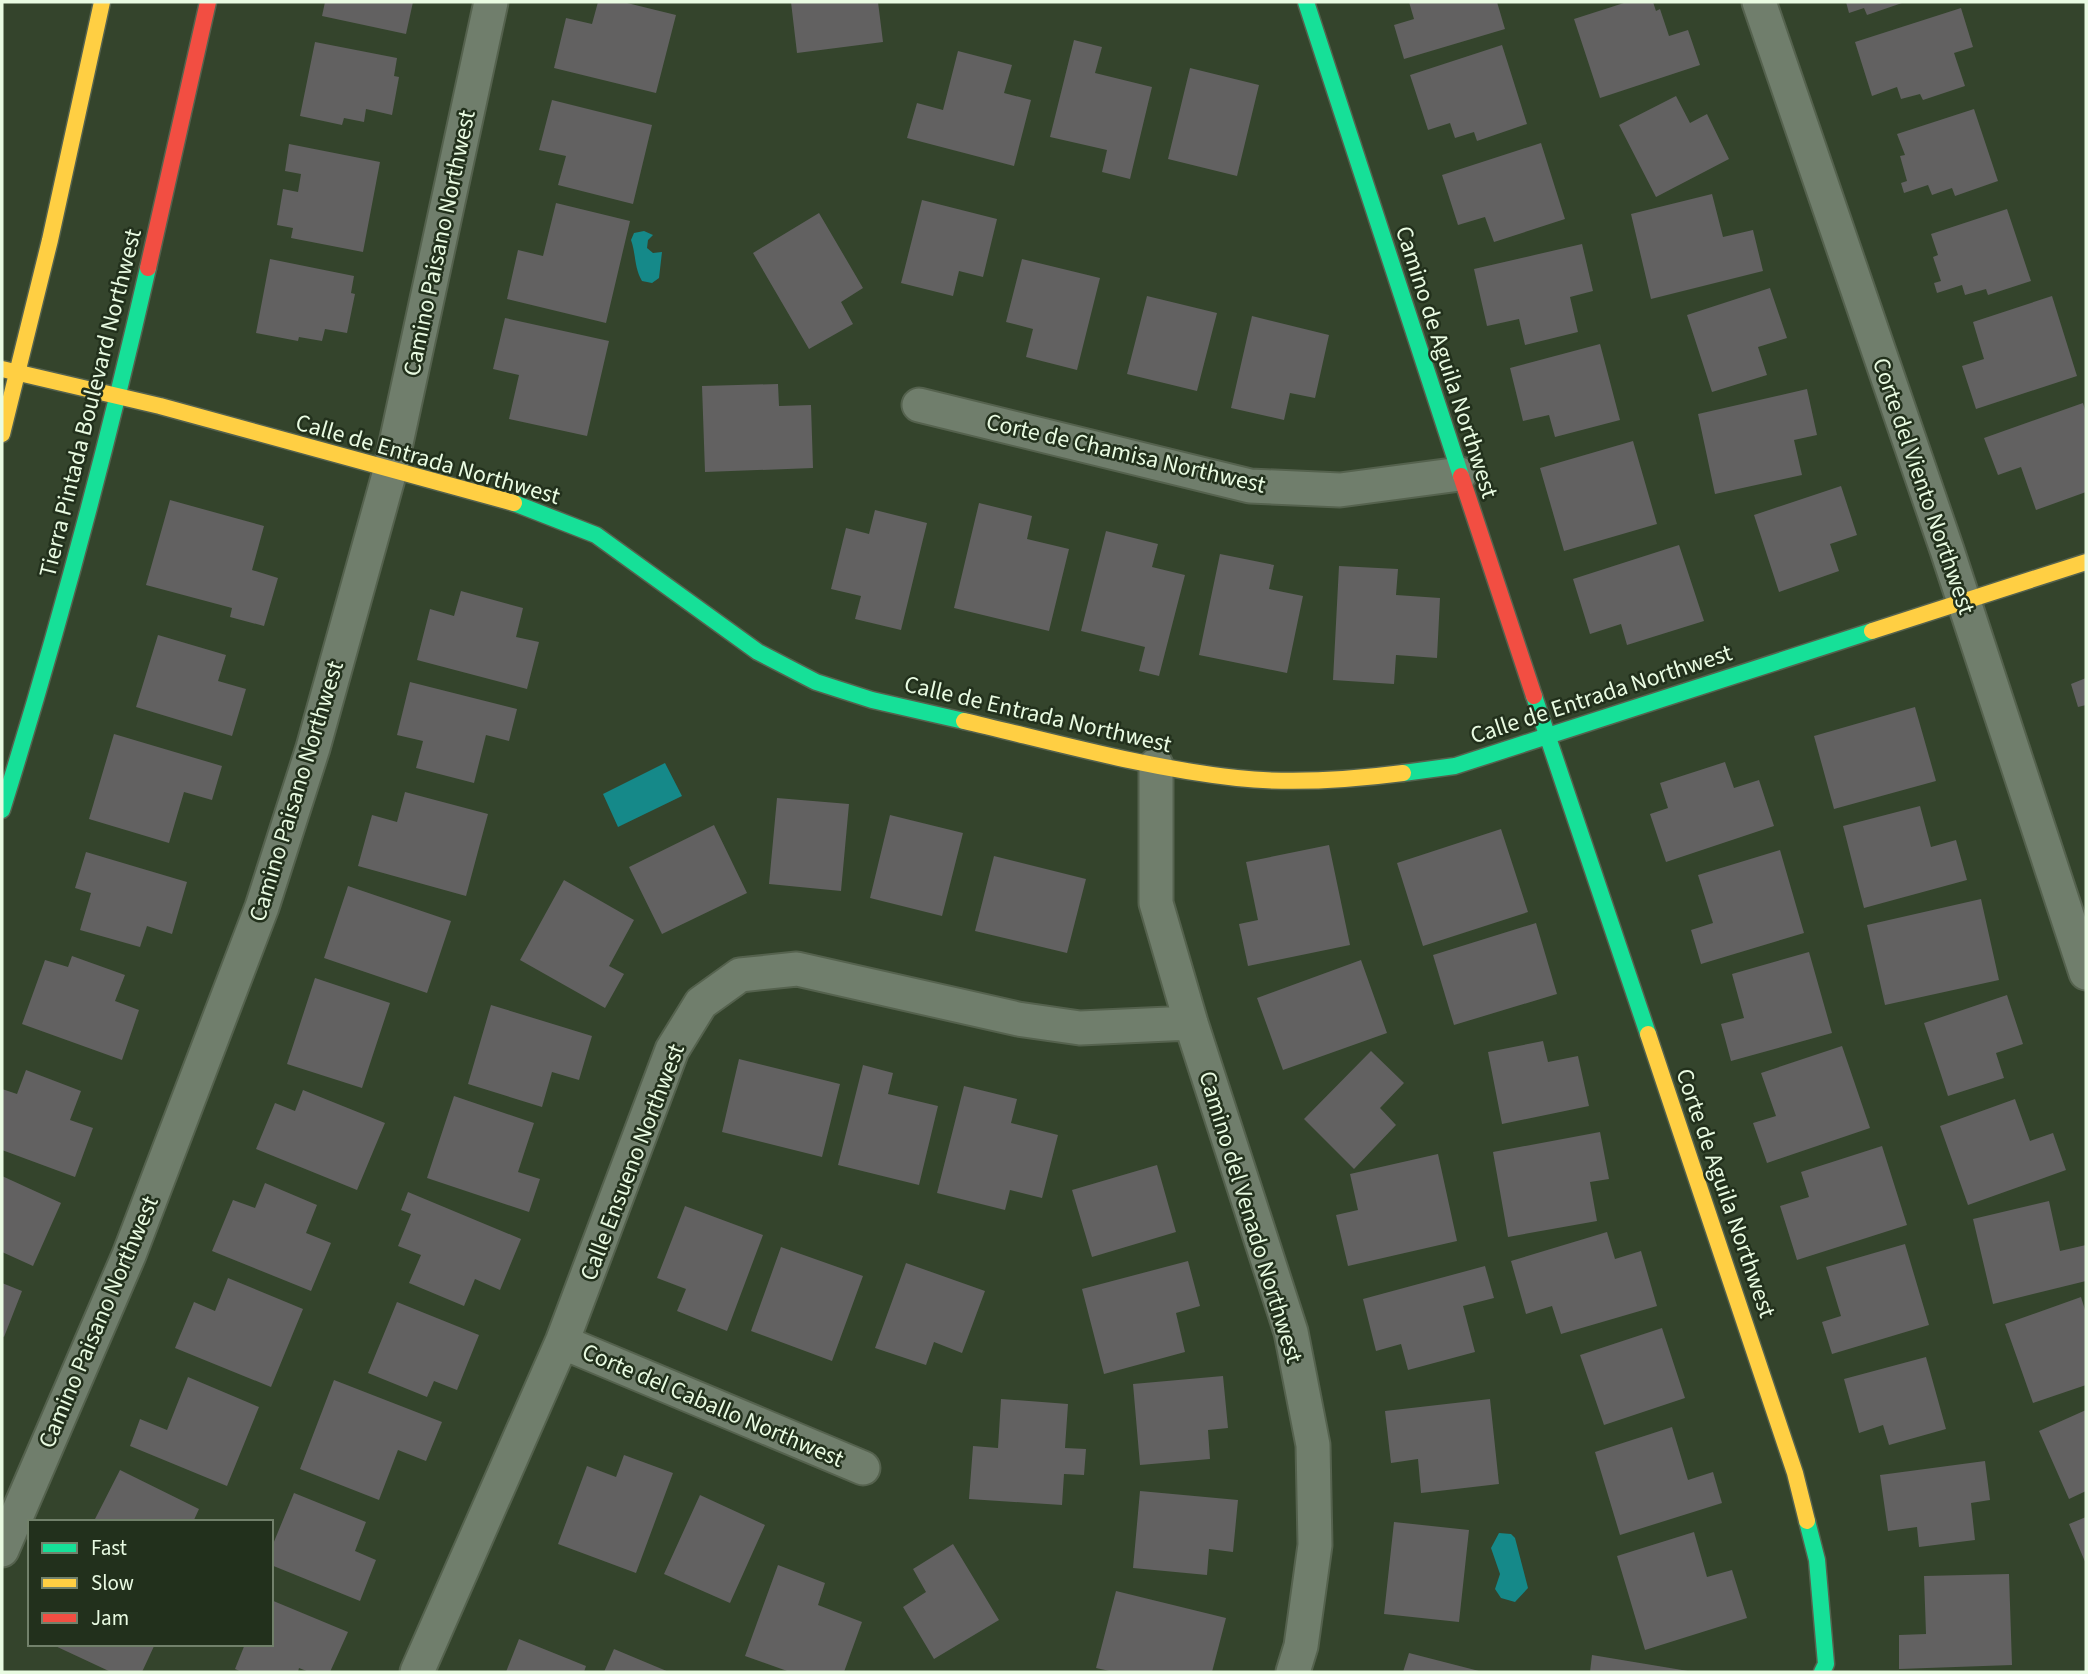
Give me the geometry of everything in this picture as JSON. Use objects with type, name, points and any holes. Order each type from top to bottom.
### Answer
[{"type":"street","points":[[2,434],[9,370],[50,240],[102,2]]},
{"type":"street","name":"Tierra Pintada Boulevard Northwest","points":[[2,810],[51,654],[119,396],[208,2]]},
{"type":"street","name":"Camino Paisano Northwest","points":[[2,1549],[129,1255],[262,907],[313,748],[390,471],[491,2]]},
{"type":"street","name":"Camino de Aguila Northwest","points":[[1306,2],[1548,735]]},
{"type":"street","name":"Corte del Viento Northwest","points":[[1759,2],[1964,600],[2086,973]]},
{"type":"street","name":"Calle de Entrada Northwest","points":[[9,370],[119,396],[508,501],[596,535],[758,652],[816,682],[872,700],[962,722],[1156,765],[1239,778],[1351,780],[1455,766],[2086,562]]},
{"type":"street","name":"Corte de Chamisa Northwest","points":[[919,405],[1250,486],[1340,490],[1460,474]]},
{"type":"street","name":"Corte de Aguila Northwest","points":[[1548,735],[1795,1473],[1817,1560],[1826,1664],[1822,1672]]},
{"type":"street","name":"Camino del Venado Northwest","points":[[1156,765],[1156,903],[1191,1023],[1292,1332],[1313,1445],[1315,1545],[1301,1646],[1293,1672]]},
{"type":"street","name":"Calle Ensueno Northwest","points":[[417,1672],[562,1342],[672,1050],[701,1003],[740,975],[797,969],[1018,1019],[1080,1028],[1191,1023]]},
{"type":"street","name":"Corte del Caballo Northwest","points":[[562,1342],[863,1468]]},
{"type":"water","points":[[644,231],[653,235],[648,240],[647,248],[653,253],[662,252],[659,278],[652,283],[642,281],[639,276],[631,240],[634,233]]},
{"type":"water","points":[[665,763],[682,796],[618,827],[603,794]]},
{"type":"water","points":[[1499,1533],[1511,1534],[1515,1538],[1528,1588],[1515,1602],[1501,1598],[1495,1589],[1500,1574],[1491,1548]]},
{"type":"building","points":[[325,2],[413,2],[406,34],[322,16]]},
{"type":"building","points":[[598,2],[623,2],[676,15],[656,93],[554,68],[566,18],[592,24]]},
{"type":"building","points":[[791,2],[878,2],[883,42],[797,53]]},
{"type":"building","points":[[1409,2],[1497,2],[1505,29],[1404,59],[1394,25],[1414,19]]},
{"type":"building","points":[[1627,2],[1653,2],[1656,11],[1660,9],[1669,36],[1688,30],[1700,65],[1600,98],[1574,19]]},
{"type":"building","points":[[1846,2],[1905,2],[1867,15],[1864,8],[1849,13]]},
{"type":"building","points":[[1961,8],[1973,47],[1954,53],[1965,86],[1923,100],[1920,94],[1901,99],[1897,87],[1872,96],[1855,42]]},
{"type":"building","points":[[1074,40],[1102,47],[1095,73],[1152,87],[1130,179],[1102,172],[1107,150],[1050,137]]},
{"type":"building","points":[[315,42],[397,58],[394,76],[399,77],[392,115],[366,109],[364,122],[344,118],[342,125],[300,116]]},
{"type":"building","points":[[1502,45],[1527,124],[1477,141],[1474,132],[1455,138],[1450,123],[1428,130],[1410,75]]},
{"type":"building","points":[[958,51],[1012,65],[1004,93],[1031,100],[1014,166],[907,138],[917,103],[943,110]]},
{"type":"building","points":[[1190,68],[1259,85],[1237,176],[1168,159]]},
{"type":"building","points":[[1676,96],[1690,123],[1707,114],[1729,159],[1656,197],[1619,125]]},
{"type":"building","points":[[552,100],[652,125],[633,204],[558,185],[566,156],[539,150]]},
{"type":"building","points":[[1974,109],[1998,181],[1955,196],[1952,188],[1932,195],[1928,185],[1904,193],[1901,183],[1907,181],[1900,156],[1905,155],[1897,134]]},
{"type":"building","points":[[1541,143],[1565,219],[1494,242],[1485,217],[1458,225],[1442,175]]},
{"type":"building","points":[[289,144],[380,162],[363,252],[291,238],[293,228],[277,225],[283,189],[298,192],[301,174],[285,171]]},
{"type":"building","points":[[1712,194],[1723,237],[1753,230],[1763,271],[1651,299],[1631,214]]},
{"type":"building","points":[[922,200],[997,219],[983,277],[959,271],[953,296],[901,283]]},
{"type":"building","points":[[556,203],[630,221],[606,323],[507,299],[518,250],[543,256]]},
{"type":"building","points":[[2007,209],[2031,281],[1988,295],[1986,289],[1965,295],[1962,285],[1937,293],[1934,283],[1941,281],[1933,257],[1938,255],[1931,234]]},
{"type":"building","points":[[819,213],[863,288],[841,302],[853,324],[809,349],[753,253]]},
{"type":"building","points":[[1582,244],[1593,291],[1570,297],[1578,332],[1525,345],[1519,319],[1487,326],[1474,269]]},
{"type":"building","points":[[270,259],[354,276],[351,293],[355,294],[347,333],[325,329],[322,341],[299,337],[298,341],[256,333]]},
{"type":"building","points":[[1022,259],[1100,278],[1077,370],[1026,357],[1033,329],[1006,322]]},
{"type":"building","points":[[1770,288],[1787,338],[1758,347],[1767,375],[1712,392],[1687,315]]},
{"type":"building","points":[[1147,296],[1217,313],[1197,391],[1127,374]]},
{"type":"building","points":[[2052,296],[2077,376],[1976,409],[1962,366],[1984,359],[1973,322]]},
{"type":"building","points":[[1252,316],[1329,335],[1315,398],[1290,393],[1284,420],[1231,408]]},
{"type":"building","points":[[505,318],[609,341],[587,436],[509,419],[519,375],[493,369]]},
{"type":"building","points":[[1600,344],[1620,420],[1555,437],[1549,415],[1523,421],[1510,368]]},
{"type":"building","points":[[778,384],[779,406],[811,405],[813,468],[705,472],[702,386]]},
{"type":"building","points":[[1807,389],[1817,435],[1794,440],[1802,475],[1715,494],[1698,414]]},
{"type":"building","points":[[2083,403],[2086,413],[2086,492],[2036,510],[2021,467],[1998,475],[1984,438]]},
{"type":"building","points":[[1633,441],[1657,524],[1564,551],[1540,468]]},
{"type":"building","points":[[1841,486],[1857,535],[1830,544],[1839,571],[1779,592],[1754,515]]},
{"type":"building","points":[[170,500],[264,526],[252,570],[278,578],[264,626],[230,617],[232,608],[146,585]]},
{"type":"building","points":[[979,503],[1032,516],[1027,539],[1069,549],[1049,631],[954,608]]},
{"type":"building","points":[[875,510],[927,523],[901,630],[855,619],[861,596],[831,589],[846,528],[869,534]]},
{"type":"building","points":[[1106,531],[1158,544],[1152,567],[1185,575],[1159,676],[1139,671],[1145,647],[1081,631]]},
{"type":"building","points":[[1679,545],[1704,621],[1627,645],[1621,624],[1590,634],[1573,579]]},
{"type":"building","points":[[1220,554],[1274,565],[1269,589],[1303,596],[1287,673],[1199,655]]},
{"type":"building","points":[[1339,566],[1398,569],[1396,595],[1440,598],[1437,658],[1396,655],[1394,684],[1333,680]]},
{"type":"building","points":[[461,591],[523,608],[516,637],[539,642],[527,689],[417,660],[430,609],[454,616]]},
{"type":"building","points":[[158,635],[226,655],[218,681],[246,689],[232,736],[136,707]]},
{"type":"building","points":[[2086,678],[2086,705],[2078,707],[2071,684]]},
{"type":"building","points":[[410,682],[517,709],[509,741],[486,735],[474,783],[416,768],[423,741],[397,735]]},
{"type":"building","points":[[1915,707],[1936,781],[1834,809],[1814,736]]},
{"type":"building","points":[[114,734],[222,766],[212,800],[184,792],[169,843],[89,819]]},
{"type":"building","points":[[1725,762],[1734,788],[1759,780],[1774,826],[1666,862],[1650,814],[1668,808],[1660,783]]},
{"type":"building","points":[[405,792],[488,814],[466,896],[358,866],[372,815],[397,822]]},
{"type":"building","points":[[777,798],[849,804],[841,891],[769,884]]},
{"type":"building","points":[[1920,806],[1931,847],[1956,840],[1967,880],[1864,908],[1843,826]]},
{"type":"building","points":[[890,815],[963,833],[942,916],[870,898]]},
{"type":"building","points":[[714,825],[747,893],[662,934],[629,867]]},
{"type":"building","points":[[1501,829],[1528,912],[1423,946],[1397,863]]},
{"type":"building","points":[[1329,845],[1350,945],[1248,966],[1239,924],[1258,920],[1246,862]]},
{"type":"building","points":[[1780,850],[1804,933],[1701,964],[1691,930],[1713,923],[1698,875]]},
{"type":"building","points":[[86,852],[187,882],[172,934],[147,926],[140,947],[80,930],[91,893],[75,888]]},
{"type":"building","points":[[994,856],[1086,879],[1067,953],[975,931]]},
{"type":"building","points":[[564,880],[634,920],[609,966],[624,974],[605,1008],[520,960]]},
{"type":"building","points":[[348,886],[451,921],[427,993],[324,958]]},
{"type":"building","points":[[1981,899],[1999,980],[1885,1005],[1867,925]]},
{"type":"building","points":[[1536,923],[1557,994],[1454,1025],[1433,955]]},
{"type":"building","points":[[1809,952],[1832,1033],[1731,1061],[1721,1024],[1744,1018],[1732,974]]},
{"type":"building","points":[[72,956],[125,975],[115,1001],[139,1010],[122,1060],[22,1024],[45,960],[68,967]]},
{"type":"building","points":[[1361,960],[1387,1033],[1283,1070],[1257,998]]},
{"type":"building","points":[[315,978],[390,1003],[362,1088],[287,1064]]},
{"type":"building","points":[[2007,995],[2023,1044],[1996,1053],[2004,1078],[1948,1096],[1924,1023]]},
{"type":"building","points":[[491,1005],[592,1036],[579,1080],[552,1072],[542,1107],[468,1084]]},
{"type":"building","points":[[1543,1041],[1548,1062],[1578,1056],[1589,1106],[1502,1124],[1488,1052]]},
{"type":"building","points":[[1842,1046],[1870,1128],[1767,1163],[1753,1123],[1776,1116],[1761,1073]]},
{"type":"building","points":[[1371,1051],[1404,1083],[1380,1108],[1396,1125],[1354,1169],[1304,1119]]},
{"type":"building","points":[[739,1059],[840,1084],[822,1157],[722,1132]]},
{"type":"building","points":[[863,1065],[893,1073],[888,1094],[938,1106],[919,1185],[838,1165]]},
{"type":"building","points":[[26,1070],[81,1091],[70,1120],[93,1128],[75,1177],[2,1150],[2,1089],[17,1094]]},
{"type":"building","points":[[964,1086],[1017,1099],[1011,1123],[1058,1135],[1042,1198],[1010,1190],[1005,1210],[937,1193]]},
{"type":"building","points":[[303,1090],[385,1123],[357,1190],[256,1149],[275,1103],[295,1111]]},
{"type":"building","points":[[454,1096],[534,1123],[518,1172],[540,1179],[529,1212],[427,1178]]},
{"type":"building","points":[[2015,1099],[2030,1141],[2053,1133],[2066,1170],[1968,1205],[1940,1126]]},
{"type":"building","points":[[1600,1132],[1609,1179],[1590,1182],[1597,1221],[1508,1237],[1493,1152]]},
{"type":"building","points":[[1882,1146],[1907,1225],[1797,1260],[1780,1206],[1809,1197],[1801,1172]]},
{"type":"building","points":[[1438,1154],[1457,1241],[1348,1266],[1336,1215],[1358,1210],[1350,1174]]},
{"type":"building","points":[[1157,1165],[1176,1232],[1092,1257],[1072,1190]]},
{"type":"building","points":[[2,1176],[61,1203],[33,1266],[2,1252]]},
{"type":"building","points":[[265,1183],[317,1205],[306,1233],[331,1243],[311,1291],[212,1251],[233,1200],[255,1208]]},
{"type":"building","points":[[408,1192],[521,1239],[500,1290],[475,1279],[464,1306],[409,1283],[421,1255],[398,1246],[411,1214],[401,1210]]},
{"type":"building","points":[[2049,1201],[2060,1251],[2086,1245],[2086,1281],[1993,1304],[1973,1219]]},
{"type":"building","points":[[685,1206],[763,1235],[727,1331],[677,1311],[686,1289],[657,1278]]},
{"type":"building","points":[[1607,1232],[1615,1259],[1641,1251],[1657,1306],[1561,1334],[1552,1306],[1526,1314],[1511,1261]]},
{"type":"building","points":[[1905,1244],[1929,1325],[1832,1354],[1822,1322],[1841,1316],[1826,1267]]},
{"type":"building","points":[[781,1247],[863,1276],[832,1361],[751,1331]]},
{"type":"building","points":[[1188,1261],[1200,1306],[1176,1313],[1185,1352],[1104,1374],[1082,1289]]},
{"type":"building","points":[[906,1263],[985,1291],[962,1353],[934,1342],[926,1365],[875,1348]]},
{"type":"building","points":[[1485,1266],[1494,1298],[1463,1306],[1475,1352],[1408,1370],[1401,1344],[1376,1351],[1363,1299]]},
{"type":"building","points":[[228,1278],[303,1309],[271,1387],[175,1348],[194,1302],[215,1311]]},
{"type":"building","points":[[2,1283],[22,1291],[4,1337],[2,1336]]},
{"type":"building","points":[[2081,1297],[2086,1313],[2086,1385],[2033,1403],[2005,1324]]},
{"type":"building","points":[[397,1302],[479,1335],[457,1390],[434,1381],[427,1397],[368,1373]]},
{"type":"building","points":[[1662,1328],[1685,1398],[1604,1425],[1580,1355]]},
{"type":"building","points":[[1926,1357],[1946,1429],[1889,1445],[1883,1425],[1859,1433],[1844,1379]]},
{"type":"building","points":[[1223,1376],[1228,1428],[1208,1430],[1210,1459],[1140,1465],[1133,1384]]},
{"type":"building","points":[[188,1377],[259,1407],[227,1486],[130,1446],[140,1419],[167,1430]]},
{"type":"building","points":[[334,1380],[442,1422],[426,1461],[398,1450],[379,1500],[300,1469]]},
{"type":"building","points":[[1001,1399],[1068,1404],[1065,1448],[1086,1449],[1084,1475],[1064,1474],[1062,1505],[969,1499],[973,1446],[998,1448]]},
{"type":"building","points":[[1490,1399],[1499,1484],[1421,1493],[1418,1459],[1391,1463],[1385,1411]]},
{"type":"building","points":[[2086,1410],[2086,1491],[2069,1499],[2039,1431]]},
{"type":"building","points":[[1672,1427],[1688,1480],[1713,1472],[1722,1503],[1620,1535],[1595,1452]]},
{"type":"building","points":[[624,1455],[673,1473],[636,1573],[558,1544],[587,1466],[616,1477]]},
{"type":"building","points":[[1985,1461],[1990,1500],[1971,1503],[1975,1540],[1919,1547],[1917,1527],[1888,1531],[1880,1475]]},
{"type":"building","points":[[120,1470],[199,1509],[194,1520],[95,1519]]},
{"type":"building","points":[[1140,1491],[1238,1500],[1233,1552],[1209,1549],[1207,1575],[1133,1568]]},
{"type":"building","points":[[294,1493],[366,1522],[355,1551],[376,1560],[360,1601],[273,1566],[273,1544]]},
{"type":"building","points":[[700,1495],[765,1525],[730,1603],[664,1574]]},
{"type":"building","points":[[2086,1517],[2086,1564],[2069,1524]]},
{"type":"building","points":[[1394,1522],[1469,1530],[1459,1622],[1384,1614]]},
{"type":"building","points":[[1694,1532],[1707,1577],[1732,1570],[1747,1618],[1645,1650],[1617,1556]]},
{"type":"building","points":[[953,1544],[999,1620],[934,1659],[903,1607],[926,1592],[913,1569]]},
{"type":"building","points":[[778,1565],[825,1583],[818,1605],[862,1622],[844,1672],[790,1672],[745,1656]]},
{"type":"building","points":[[2009,1574],[2012,1665],[1899,1669],[1899,1635],[1926,1634],[1924,1576]]},
{"type":"building","points":[[1116,1591],[1226,1618],[1212,1672],[1114,1672],[1096,1668]]},
{"type":"building","points":[[273,1601],[348,1632],[330,1672],[309,1672],[299,1668],[298,1672],[242,1672],[235,1669],[244,1646],[273,1646]]},
{"type":"building","points":[[519,1639],[586,1666],[584,1672],[506,1672]]},
{"type":"building","points":[[55,1646],[154,1646],[142,1672],[111,1672]]},
{"type":"building","points":[[614,1649],[669,1672],[604,1672]]},
{"type":"building","points":[[1409,1653],[1479,1671],[1479,1672],[1403,1672]]},
{"type":"building","points":[[1592,1655],[1688,1671],[1688,1672],[1590,1672]]},
{"type":"traffic: fast","points":[[1306,2],[1461,476]]},
{"type":"traffic: fast","points":[[2,810],[43,676],[80,540],[148,268]]},
{"type":"traffic: fast","points":[[514,503],[596,535],[758,652],[816,682],[872,700],[964,721]]},
{"type":"traffic: fast","points":[[1403,773],[1455,766],[1872,631]]},
{"type":"traffic: fast","points":[[1534,696],[1648,1034]]},
{"type":"traffic: fast","points":[[1807,1521],[1817,1560],[1826,1664],[1822,1672]]},
{"type":"traffic: slow","points":[[2,434],[50,240],[102,2]]},
{"type":"traffic: slow","points":[[2,369],[160,406],[514,503]]},
{"type":"traffic: slow","points":[[1872,631],[2086,562]]},
{"type":"traffic: slow","points":[[964,721],[1066,746],[1203,774],[1279,781],[1362,778],[1403,773]]},
{"type":"traffic: slow","points":[[1648,1034],[1795,1473],[1807,1521]]},
{"type":"traffic: jam","points":[[148,268],[208,2]]},
{"type":"traffic: jam","points":[[1461,476],[1534,696]]}]
